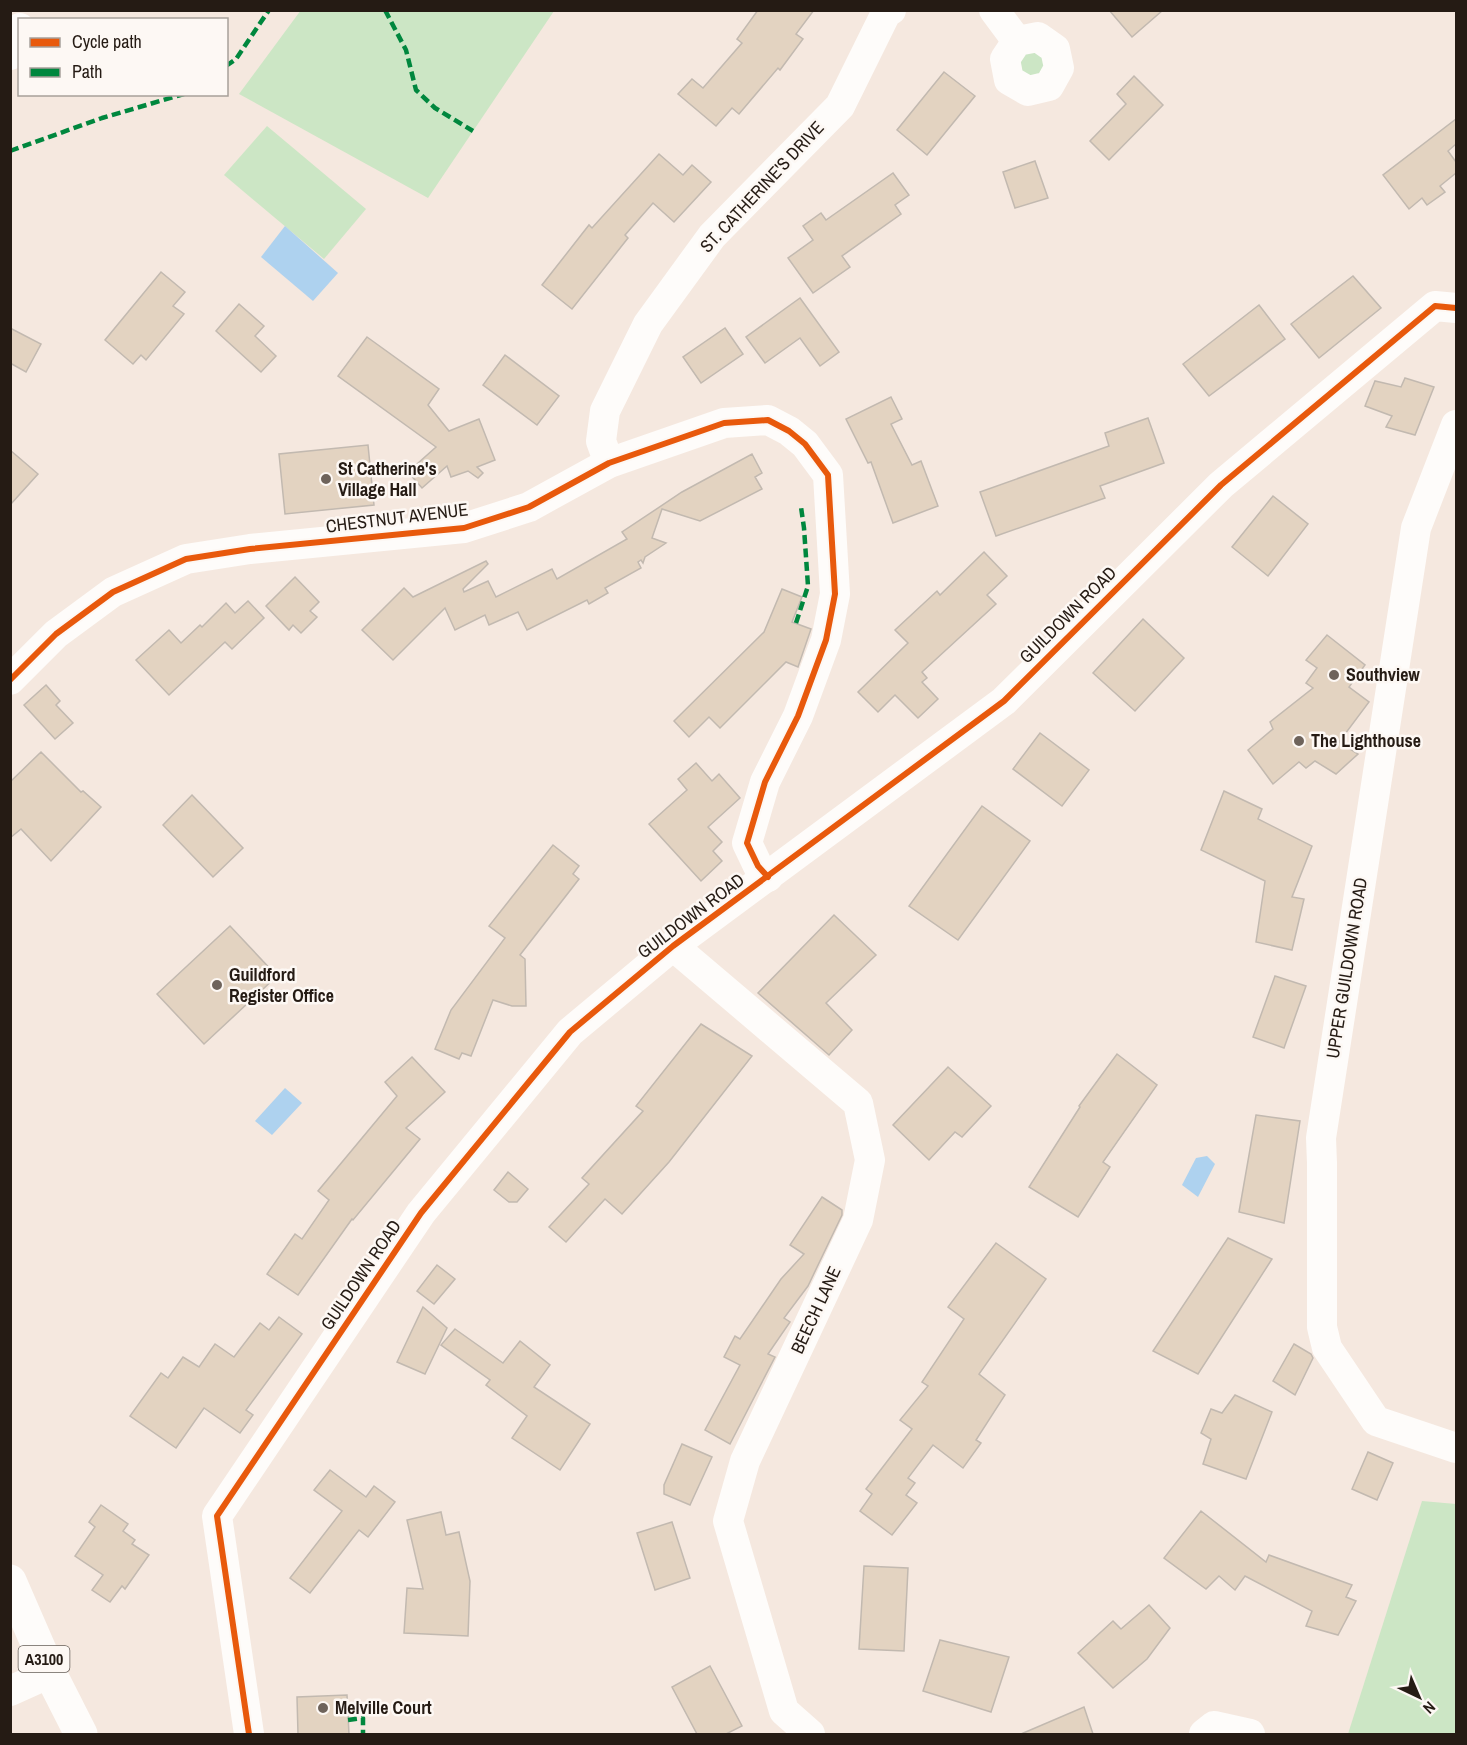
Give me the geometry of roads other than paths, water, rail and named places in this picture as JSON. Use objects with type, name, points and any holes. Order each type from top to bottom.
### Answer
[{"type":"main road","name":"A3100","points":[[10,1581],[50,1672],[81,1734]]},
{"type":"street","name":"ST. CATHERINE'S DRIVE","points":[[609,463],[601,441],[605,411],[648,324],[712,236],[840,106],[886,14],[891,10]]},
{"type":"street","points":[[993,10],[1017,41]]},
{"type":"street","points":[[10,55],[18,33]]},
{"type":"street","name":"GUILDOWN ROAD","points":[[249,1734],[217,1515],[421,1214],[570,1032],[673,946],[1004,701],[1221,485],[1435,306],[1456,308]]},
{"type":"street","name":"CHESTNUT AVENUE","points":[[10,680],[56,634],[113,592],[186,559],[250,549],[465,528],[528,507],[609,463],[724,423],[768,420],[789,430],[805,444],[828,475],[835,594],[826,640],[798,716],[765,782],[747,843],[758,866],[768,877]]},
{"type":"street","name":"UPPER GUILDOWN ROAD","points":[[1456,425],[1416,528],[1321,1138],[1322,1327],[1328,1348],[1376,1421],[1456,1448]]},
{"type":"street","name":"BEECH LANE","points":[[673,946],[858,1103],[870,1160],[858,1220],[746,1461],[728,1521],[784,1711],[810,1734]]},
{"type":"street","points":[[10,1691],[50,1672]]},
{"type":"street","points":[[1204,1734],[1214,1726],[1250,1734]]},
{"type":"water","points":[[285,226],[338,273],[313,301],[261,257]]},
{"type":"water","points":[[285,1088],[302,1103],[272,1135],[255,1121]]},
{"type":"water","points":[[1207,1156],[1215,1164],[1198,1197],[1182,1185],[1196,1158]]},
{"type":"place","name":"St Catherine's Village Hall","points":[[326,479]]},
{"type":"place","name":"Southview","points":[[1334,675]]},
{"type":"place","name":"The Lighthouse","points":[[1299,741]]},
{"type":"place","name":"Guildford Register Office","points":[[217,985]]},
{"type":"place","name":"Melville Court","points":[[323,1708]]}]
